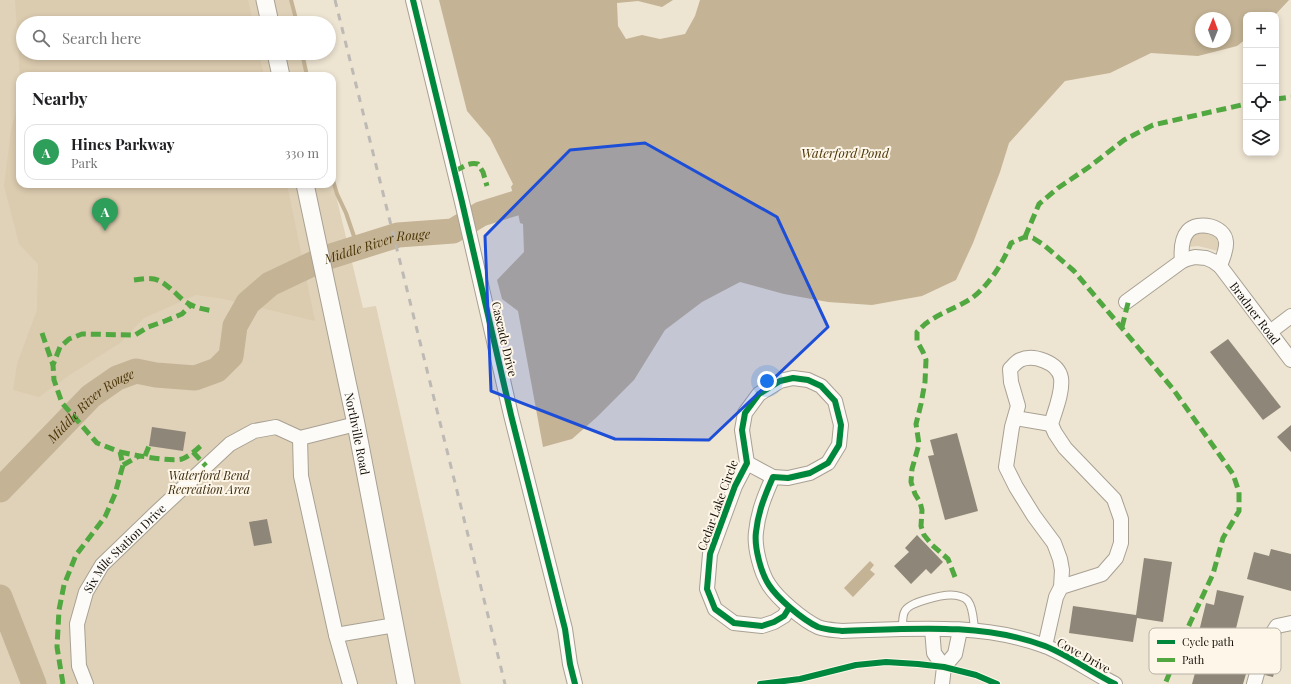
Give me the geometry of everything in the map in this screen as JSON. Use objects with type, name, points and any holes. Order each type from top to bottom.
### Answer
[{"type":"street","points":[[265,0],[268,16]]},
{"type":"street","name":"Cascade Drive","points":[[412,0],[470,233],[511,415],[565,629],[570,664],[575,684]]},
{"type":"street","points":[[278,60],[280,72]]},
{"type":"street","name":"Northville Road","points":[[306,188],[356,424],[406,684]]},
{"type":"street","points":[[1182,261],[1181,248],[1183,239],[1188,230],[1198,225],[1212,226],[1221,231],[1226,240],[1220,266]]},
{"type":"street","name":"Bradner Road","points":[[1126,302],[1182,261],[1195,257],[1206,258],[1220,266],[1291,360]]},
{"type":"street","points":[[1270,332],[1291,316]]},
{"type":"street","points":[[1045,646],[1056,598],[1061,587],[1062,570],[1060,559],[1054,543],[1034,516],[1016,487],[1006,467],[1012,427],[1018,406],[1011,382],[1010,369],[1019,360],[1030,358],[1044,360],[1057,369],[1061,378],[1059,399],[1051,424],[1065,448],[1114,499],[1121,519],[1121,543],[1116,558],[1107,569],[1102,574],[1061,587]]},
{"type":"street","name":"Cedar Lake Circle","points":[[746,463],[773,477],[788,478],[810,473],[828,463],[839,446],[841,425],[835,401],[821,386],[808,380],[793,378],[780,381],[759,394],[745,413],[742,430],[746,463],[735,486],[710,554],[707,589],[715,609],[734,623],[762,626],[774,622],[784,616],[789,608]]},
{"type":"street","points":[[1015,418],[1051,424]]},
{"type":"street","points":[[350,684],[336,635],[301,476],[300,438],[356,424]]},
{"type":"street","name":"Six Mile Station Drive","points":[[86,684],[79,666],[77,624],[86,592],[102,565],[230,444],[254,431],[276,427],[300,438]]},
{"type":"street","points":[[773,477],[760,509],[755,534],[758,558],[769,585],[789,608],[811,623],[827,630],[960,630],[955,654],[944,667],[942,684]]},
{"type":"street","points":[[1276,628],[1277,626],[1291,623]]},
{"type":"street","points":[[336,635],[395,625]]},
{"type":"street","points":[[932,629],[934,653],[944,667]]},
{"type":"street","name":"Cove Drive","points":[[960,630],[1008,635],[1045,646],[1065,655],[1115,684]]},
{"type":"street","points":[[1254,684],[1257,674]]},
{"type":"lane","points":[[902,629],[905,611],[911,605],[925,600],[950,595],[961,596],[968,600],[972,609],[975,631]]},
{"type":"highlighted area","points":[[645,143],[777,217],[828,327],[709,440],[615,439],[491,391],[485,236],[570,150]]},
{"type":"green space","name":"Waterford Bend Recreation Area","points":[[0,0],[289,0],[293,16],[16,16],[16,60],[304,60],[306,72],[16,72],[16,188],[334,188],[363,308],[376,306],[461,684],[0,684]]},
{"type":"green space","points":[[1205,232],[1217,236],[1220,245],[1218,251],[1198,246],[1189,247],[1190,240],[1193,236],[1198,233]]},
{"type":"shaded area","points":[[15,0],[248,0],[251,16],[16,16]]},
{"type":"shaded area","points":[[19,60],[261,60],[263,72],[20,72]]},
{"type":"shaded area","points":[[16,111],[16,188],[288,188],[315,321],[224,299],[196,295],[144,318],[120,343],[71,374],[39,397],[13,390],[17,364],[37,310],[38,264],[19,244],[4,186],[11,130]]},
{"type":"water","name":"Waterford Pond","points":[[439,0],[673,0],[662,7],[638,1],[617,3],[618,26],[626,39],[642,35],[660,39],[685,34],[695,16],[700,0],[1289,0],[1278,12],[1243,12],[1243,41],[1237,46],[1231,48],[1231,12],[1195,12],[1195,48],[1229,48],[1198,56],[1151,53],[1110,73],[1065,81],[1009,143],[1000,172],[973,243],[956,280],[922,296],[872,305],[828,302],[784,294],[740,282],[702,302],[665,330],[634,380],[597,417],[572,439],[543,447],[518,311],[502,299],[497,280],[524,252],[523,224],[520,223],[511,187],[513,184],[490,138],[467,111]]},
{"type":"water","points":[[870,561],[874,565],[870,570],[875,574],[853,597],[844,588]]},
{"type":"building","points":[[1228,339],[1281,407],[1263,420],[1210,352]]},
{"type":"building","points":[[1291,425],[1291,452],[1277,437]]},
{"type":"building","points":[[152,427],[186,432],[183,451],[149,446]]},
{"type":"building","points":[[957,433],[978,511],[945,520],[928,456],[934,455],[930,440]]},
{"type":"building","points":[[267,519],[272,543],[254,546],[249,522]]},
{"type":"building","points":[[917,535],[943,562],[931,574],[926,569],[911,584],[894,566],[909,552],[905,548]]},
{"type":"building","points":[[1271,549],[1291,554],[1291,591],[1247,579],[1254,552],[1269,556]]},
{"type":"building","points":[[1144,558],[1172,562],[1163,622],[1137,618],[1133,642],[1069,633],[1073,606],[1136,615]]},
{"type":"building","points":[[1217,590],[1244,596],[1236,628],[1200,628],[1206,603],[1214,605]]},
{"type":"building","points":[[1195,674],[1246,674],[1243,684],[1192,684]]},
{"type":"building","points":[[1265,674],[1274,674],[1273,677]]},
{"type":"waterway","points":[[291,0],[295,16]]},
{"type":"waterway","points":[[304,60],[306,72]]},
{"type":"waterway","points":[[335,188],[358,248]]},
{"type":"waterway","name":"Middle River Rouge","points":[[0,490],[91,396],[117,378],[136,371],[156,375],[195,378],[217,370],[231,356],[235,326],[248,303],[270,284],[325,258],[398,235],[453,231],[481,214],[516,203]]},
{"type":"waterway","name":"Middle River Rouge","points":[[0,597],[34,684]]},
{"type":"railway","points":[[335,0],[505,684]]},
{"type":"marked path","points":[[1279,99],[1291,97]]},
{"type":"marked path","points":[[1025,237],[1039,204],[1058,188],[1089,167],[1124,140],[1153,125],[1243,105]]},
{"type":"marked path","points":[[455,171],[469,164],[478,164],[483,172],[487,186]]},
{"type":"marked path","points":[[955,577],[948,559],[932,545],[924,535],[921,526],[922,510],[911,482],[912,469],[919,444],[916,424],[925,382],[926,360],[917,341],[917,332],[929,321],[967,301],[978,293],[995,273],[1011,243],[1025,237],[1033,238],[1044,245],[1074,271],[1173,389],[1233,474],[1239,492],[1239,511],[1223,538],[1213,574],[1188,628]]},
{"type":"marked path","points":[[134,280],[146,278],[155,279],[168,286],[189,304],[214,311]]},
{"type":"marked path","points":[[1122,327],[1129,299]]},
{"type":"marked path","points":[[63,684],[57,647],[59,610],[64,585],[76,555],[105,517],[115,494],[123,465],[120,452],[97,443],[62,403],[54,380],[53,365],[60,347],[69,339],[82,334],[135,335],[148,327],[182,314],[191,305]]},
{"type":"marked path","points":[[42,333],[53,365]]},
{"type":"marked path","points":[[120,452],[152,458],[176,460],[188,456],[203,444]]},
{"type":"marked path","points":[[145,456],[149,446]]},
{"type":"marked path","points":[[193,452],[206,466]]},
{"type":"marked path","points":[[123,465],[139,456]]},
{"type":"marked path","points":[[1165,684],[1169,674]]},
{"type":"cycle path","points":[[413,0],[462,202],[511,415],[565,629],[570,664],[575,684]]},
{"type":"cycle path","points":[[789,608],[784,616],[774,622],[762,626],[734,623],[715,609],[707,589],[710,554],[735,486],[747,463],[742,430],[745,413],[759,394],[780,381],[793,378],[808,380],[821,386],[835,401],[841,425],[839,445],[828,463],[810,473],[788,478],[773,477],[762,504],[756,532],[756,545],[759,560],[763,574],[769,585],[785,603],[812,624],[827,629],[842,631],[919,629],[970,630],[1021,638],[1054,650],[1115,684]]},
{"type":"cycle path","points":[[760,684],[800,679],[856,665],[886,662],[944,667],[976,675],[997,684]]},
{"type":"place","name":"Hines Parkway","points":[[105,231]]}]
